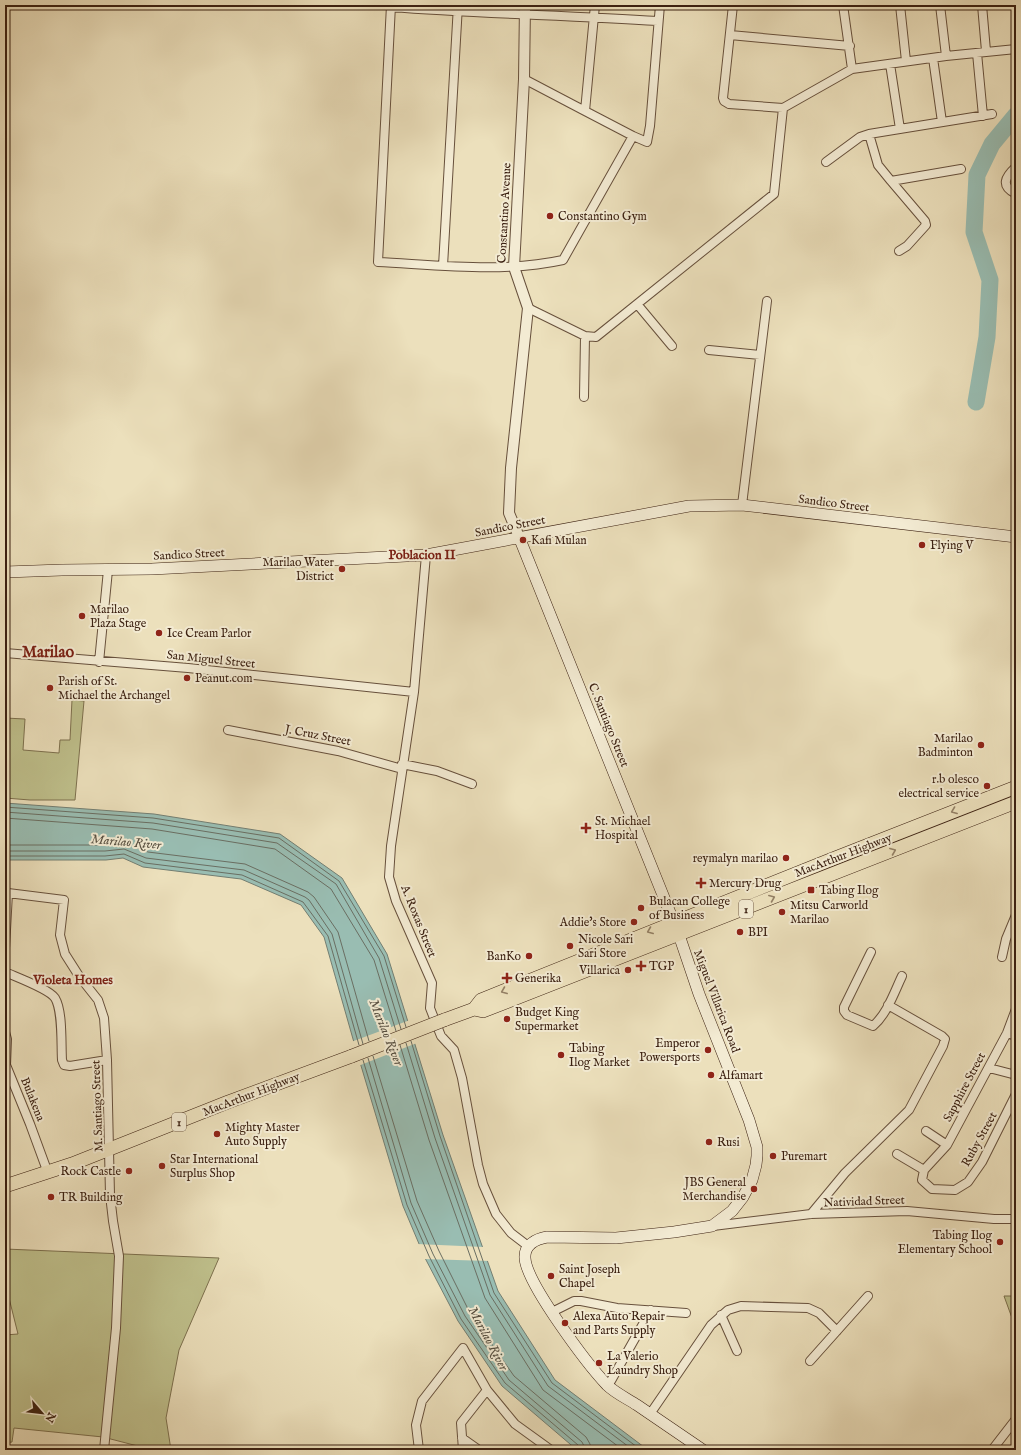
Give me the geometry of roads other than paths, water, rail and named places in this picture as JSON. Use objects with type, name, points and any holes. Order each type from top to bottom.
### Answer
[{"type":"highway","name":"MacArthur Highway","points":[[474,1009],[481,1000],[1016,787]]},
{"type":"highway","name":"MacArthur Highway","points":[[5,1186],[48,1173],[228,1102],[474,1009],[484,1011],[1016,802]]},
{"type":"main road","name":"Sandico Street","points":[[5,572],[152,569],[426,555],[688,506],[742,506],[1016,537]]},
{"type":"main road","name":"C. Santiago Street","points":[[519,537],[674,922]]},
{"type":"main road","name":"Miguel Villarica Road","points":[[528,1246],[537,1239],[547,1237],[616,1238],[674,1232],[712,1226],[732,1211],[746,1192],[752,1180],[756,1165],[757,1146],[749,1120],[699,994],[674,922]]},
{"type":"main road","points":[[528,1246],[525,1258],[530,1275],[552,1312],[585,1358],[608,1386],[703,1450]]},
{"type":"street","points":[[584,111],[594,5]]},
{"type":"street","points":[[524,79],[632,136],[647,142],[650,126],[660,5]]},
{"type":"street","points":[[733,5],[724,101],[728,104],[783,108],[852,69],[986,51],[1016,49]]},
{"type":"street","points":[[843,5],[850,46],[852,69]]},
{"type":"street","points":[[900,5],[906,62]]},
{"type":"street","points":[[940,5],[946,56]]},
{"type":"street","points":[[982,5],[986,51]]},
{"type":"street","points":[[632,136],[565,259],[562,261],[514,267],[444,266],[378,262],[391,6],[525,10],[594,17],[658,20]]},
{"type":"street","points":[[444,266],[458,9]]},
{"type":"street","name":"Constantino Avenue","points":[[519,537],[509,513],[510,475],[528,308],[514,267],[524,79],[525,10]]},
{"type":"street","points":[[730,35],[850,46]]},
{"type":"street","points":[[977,53],[983,116]]},
{"type":"street","points":[[933,58],[942,122]]},
{"type":"street","points":[[890,64],[900,129]]},
{"type":"street","points":[[528,308],[585,336],[596,337],[774,194],[776,191],[783,108]]},
{"type":"street","points":[[826,162],[860,137],[869,134],[992,114]]},
{"type":"street","points":[[869,134],[878,166],[925,221],[926,225],[907,246],[899,251]]},
{"type":"street","points":[[1016,167],[1009,173],[1006,179],[1006,186],[1009,190],[1016,194]]},
{"type":"street","points":[[891,181],[961,169]]},
{"type":"street","points":[[742,506],[767,301]]},
{"type":"street","points":[[637,304],[672,346]]},
{"type":"street","points":[[584,397],[585,336]]},
{"type":"street","points":[[709,350],[760,355]]},
{"type":"street","name":"A. Roxas Street","points":[[426,555],[414,692],[391,846],[389,877],[396,901],[432,983],[430,1008],[441,1036],[454,1050],[462,1078],[478,1165],[483,1184],[496,1214],[511,1233],[528,1246]]},
{"type":"street","points":[[99,662],[108,570]]},
{"type":"street","name":"San Miguel Street","points":[[5,653],[99,662],[188,668],[414,692]]},
{"type":"street","name":"J. Cruz Street","points":[[228,730],[338,751],[402,766],[438,771],[472,784]]},
{"type":"street","name":"M. Santiago Street","points":[[5,948],[8,893],[64,900],[60,935],[65,954],[78,976],[98,1000],[104,1018],[108,1060],[110,1195],[119,1256],[116,1328],[104,1450]]},
{"type":"street","points":[[1002,957],[1006,938],[1016,915]]},
{"type":"street","points":[[870,952],[844,1007],[844,1011],[847,1015],[873,1026],[880,1020],[902,976]]},
{"type":"street","points":[[5,970],[5,972],[29,982],[54,997],[59,1009],[62,1060],[64,1065],[70,1066],[108,1060]]},
{"type":"street","points":[[811,1214],[845,1174],[908,1110],[943,1046],[945,1039],[942,1036],[888,1005]]},
{"type":"street","name":"Sapphire Street","points":[[924,1170],[946,1145],[989,1068],[1007,1033],[1016,1009]]},
{"type":"street","name":"Bulakena","points":[[5,1032],[7,1039],[6,1065],[48,1173]]},
{"type":"street","points":[[1007,1033],[1016,1036]]},
{"type":"street","points":[[989,1068],[1016,1075]]},
{"type":"street","name":"Ruby Street","points":[[924,1170],[922,1180],[932,1189],[955,1190],[968,1182],[982,1162],[1016,1094]]},
{"type":"street","points":[[926,1131],[946,1145]]},
{"type":"street","points":[[897,1154],[924,1170]]},
{"type":"street","points":[[1014,1218],[1016,1209]]},
{"type":"street","name":"Natividad Street","points":[[712,1226],[811,1214],[907,1211],[994,1219],[1014,1218]]},
{"type":"street","points":[[810,1361],[868,1296]]},
{"type":"street","points":[[552,1312],[574,1301],[581,1301],[617,1308],[686,1313]]},
{"type":"street","points":[[650,1414],[711,1325],[720,1315],[728,1310],[741,1306],[808,1308],[818,1313],[837,1331]]},
{"type":"street","points":[[608,1386],[651,1310]]},
{"type":"street","points":[[720,1315],[737,1351]]},
{"type":"street","points":[[419,1450],[416,1425],[422,1401],[463,1348],[488,1390],[515,1424],[550,1450]]},
{"type":"street","points":[[463,1450],[461,1423],[488,1390]]},
{"type":"street","points":[[992,1450],[1016,1419]]},
{"type":"street","points":[[462,1438],[479,1450]]},
{"type":"water","name":"Marilao River","points":[[5,803],[154,814],[280,834],[342,878],[387,954],[443,1135],[498,1291],[555,1380],[648,1450],[577,1450],[502,1386],[458,1321],[425,1258],[403,1206],[324,937],[301,905],[241,879],[143,867],[123,858],[106,860],[5,860]]},
{"type":"waterway","points":[[976,402],[987,337],[990,280],[974,232],[977,175],[992,144],[1016,115]]},
{"type":"place","name":"Constantino Gym","points":[[550,216]]},
{"type":"place","name":"Kafi Mulan","points":[[523,540]]},
{"type":"place","name":"Flying V","points":[[922,545]]},
{"type":"place","name":"Marilao Water District","points":[[342,569]]},
{"type":"place","name":"Marilao Plaza Stage","points":[[82,616]]},
{"type":"place","name":"Ice Cream Parlor","points":[[159,633]]},
{"type":"place","name":"Peanut.com","points":[[187,678]]},
{"type":"place","name":"Parish of St. Michael the Archangel","points":[[50,688]]},
{"type":"place","name":"Marilao Badminton","points":[[981,745]]},
{"type":"place","name":"r.b olesco electrical service","points":[[987,786]]},
{"type":"place","name":"St. Michael Hospital","points":[[586,828]]},
{"type":"place","name":"reymalyn marilao","points":[[786,858]]},
{"type":"place","name":"Mercury Drug","points":[[701,883]]},
{"type":"place","name":"Tabing Ilog","points":[[811,890]]},
{"type":"place","name":"Bulacan College of Business","points":[[641,908]]},
{"type":"place","name":"Mitsu Carworld Marilao","points":[[782,912]]},
{"type":"place","name":"Addie's Store","points":[[634,922]]},
{"type":"place","name":"BPI","points":[[740,932]]},
{"type":"place","name":"Nicole Sari Sari Store","points":[[570,946]]},
{"type":"place","name":"BanKo","points":[[529,956]]},
{"type":"place","name":"TGP","points":[[641,966]]},
{"type":"place","name":"Villarica","points":[[628,970]]},
{"type":"place","name":"Generika","points":[[507,978]]},
{"type":"place","name":"Budget King Supermarket","points":[[507,1019]]},
{"type":"place","name":"Emperor Powersports","points":[[708,1050]]},
{"type":"place","name":"Tabing Ilog Market","points":[[561,1055]]},
{"type":"place","name":"Alfamart","points":[[711,1075]]},
{"type":"place","name":"Mighty Master Auto Supply","points":[[217,1134]]},
{"type":"place","name":"Rusi","points":[[709,1142]]},
{"type":"place","name":"Puremart","points":[[773,1156]]},
{"type":"place","name":"Star International Surplus Shop","points":[[162,1166]]},
{"type":"place","name":"Rock Castle","points":[[129,1171]]},
{"type":"place","name":"JBS General Merchandise","points":[[754,1189]]},
{"type":"place","name":"TR Building","points":[[51,1197]]},
{"type":"place","name":"Tabing Ilog Elementary School","points":[[1000,1242]]},
{"type":"place","name":"Saint Joseph Chapel","points":[[551,1276]]},
{"type":"place","name":"Alexa Auto Repair and Parts Supply","points":[[565,1323]]},
{"type":"place","name":"La Valerio Laundry Shop","points":[[599,1363]]},
{"type":"district","name":"Poblacion II","points":[[422,554]]},
{"type":"district","name":"Marilao","points":[[48,651]]},
{"type":"district","name":"Violeta Homes","points":[[73,979]]}]
